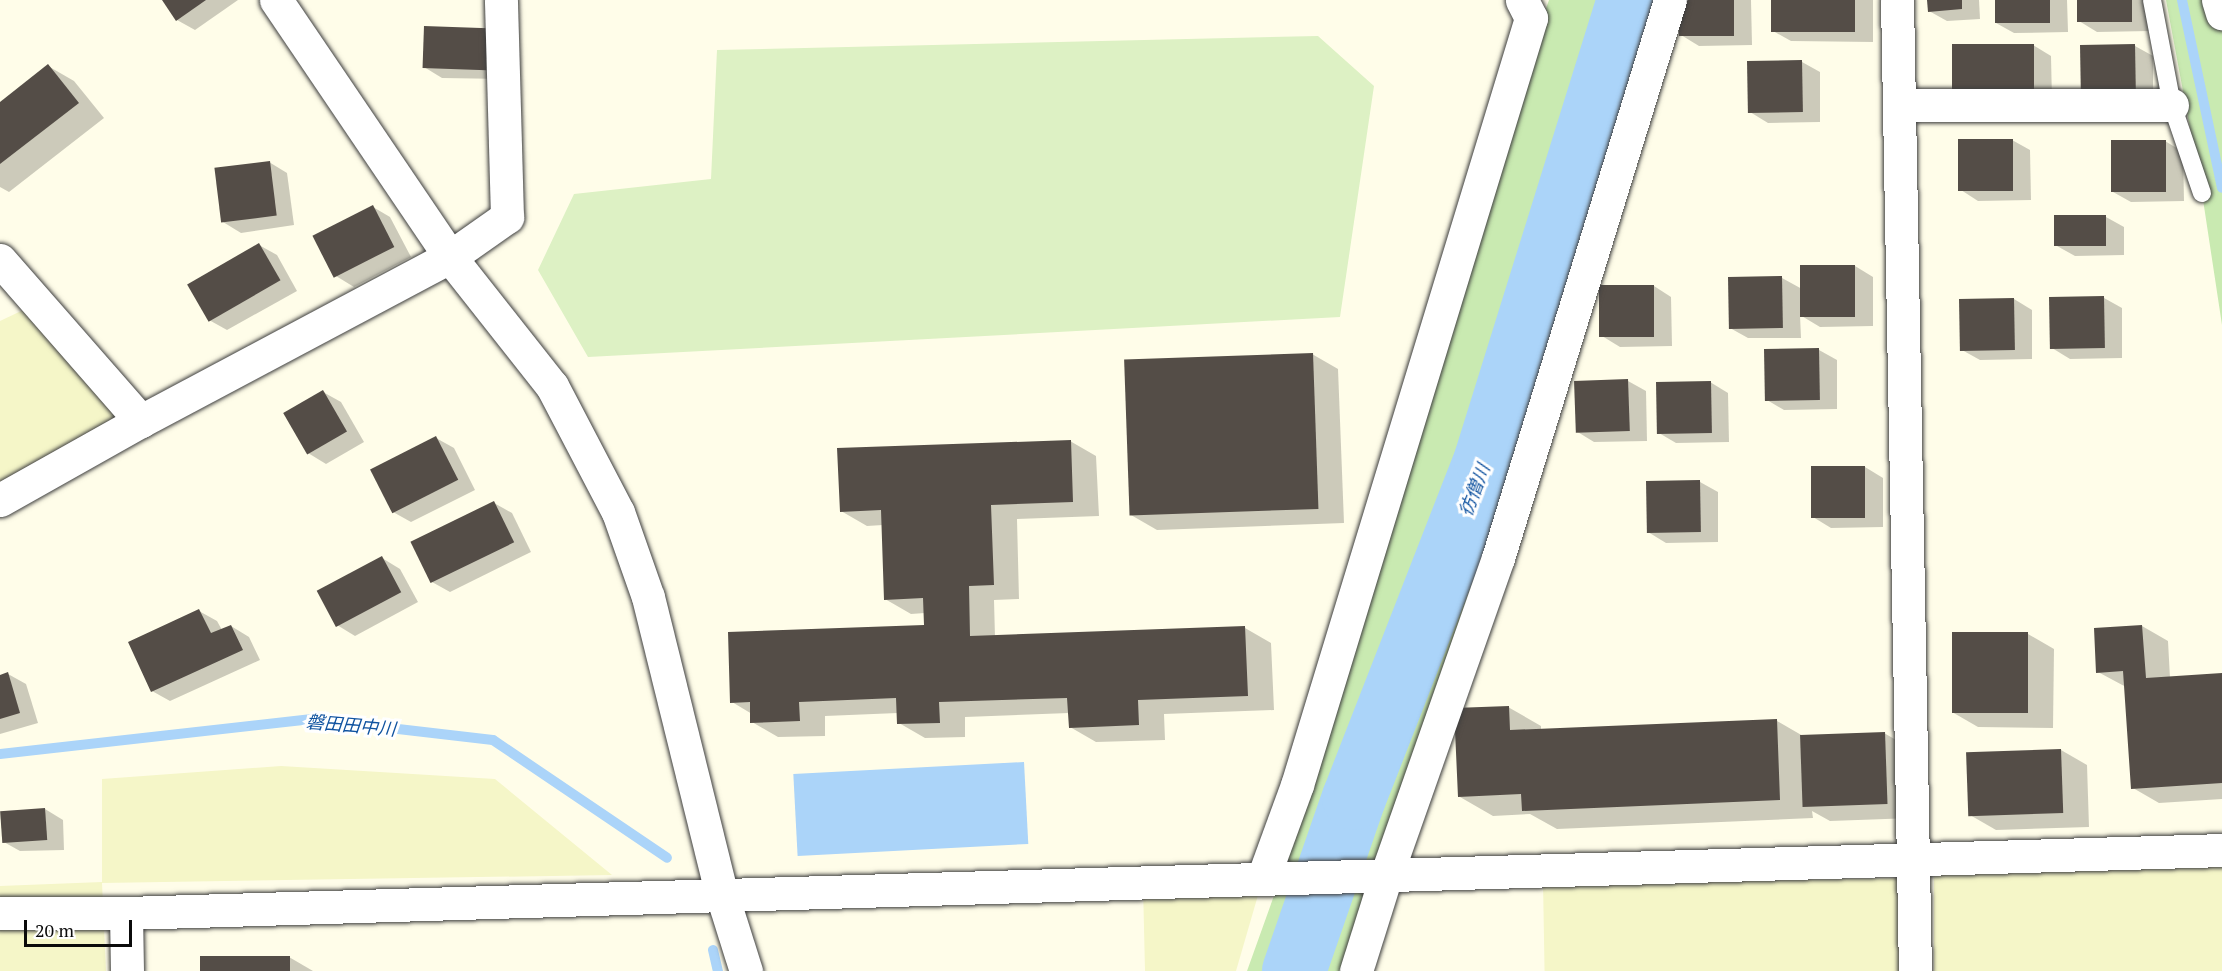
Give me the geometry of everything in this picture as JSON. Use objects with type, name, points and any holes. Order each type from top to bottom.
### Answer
[{"type":"street","points":[[276,0],[450,257],[552,386],[618,512],[648,597],[722,895],[746,971]]},
{"type":"street","points":[[0,500],[141,421],[450,257],[507,217],[501,0]]},
{"type":"street","points":[[1263,878],[1297,785],[1531,18],[1522,0]]},
{"type":"street","points":[[1356,971],[1386,876],[1498,558],[1670,0]]},
{"type":"street","points":[[1897,0],[1915,971]]},
{"type":"street","points":[[2218,0],[2222,13]]},
{"type":"street","points":[[1899,105],[2172,105]]},
{"type":"street","points":[[0,260],[141,421]]},
{"type":"street","points":[[0,913],[126,913],[2222,850]]},
{"type":"street","points":[[126,913],[127,971]]},
{"type":"lane","points":[[2151,0],[2172,105],[2202,193]]},
{"type":"green space","points":[[1549,0],[1670,0],[1342,971],[1247,971],[1315,781],[1453,269]]},
{"type":"green space","points":[[2166,0],[2222,0],[2222,325],[2202,193]]},
{"type":"green space","points":[[1318,36],[1374,86],[1340,317],[588,357],[538,270],[574,194],[711,179],[717,50]]},
{"type":"green space","points":[[38,303],[141,421],[0,491],[0,321]]},
{"type":"green space","points":[[281,766],[495,779],[612,875],[102,883],[106,971],[0,971],[0,886],[102,882],[102,779]]},
{"type":"green space","points":[[1934,853],[2222,853],[2222,971],[1934,971]]},
{"type":"green space","points":[[1263,878],[1236,971],[1145,971],[1143,885]]},
{"type":"green space","points":[[1908,878],[1910,971],[1545,971],[1543,884]]},
{"type":"water","points":[[1024,762],[1028,844],[798,856],[793,774]]},
{"type":"building","points":[[162,0],[206,0],[176,21]]},
{"type":"building","points":[[1679,0],[1734,0],[1734,36],[1679,36]]},
{"type":"building","points":[[1771,0],[1855,0],[1855,32],[1771,32]]},
{"type":"building","points":[[1927,0],[1962,0],[1962,9],[1928,12]]},
{"type":"building","points":[[1995,0],[2050,0],[2050,23],[1995,23]]},
{"type":"building","points":[[2077,0],[2132,0],[2132,22],[2077,22]]},
{"type":"building","points":[[424,26],[488,28],[486,70],[423,68]]},
{"type":"building","points":[[1952,44],[2034,44],[2034,91],[1952,91]]},
{"type":"building","points":[[2135,44],[2136,96],[2081,97],[2080,45]]},
{"type":"building","points":[[1802,60],[1803,112],[1748,113],[1747,61]]},
{"type":"building","points":[[48,64],[79,103],[0,164],[0,102]]},
{"type":"building","points":[[1958,139],[2013,139],[2013,191],[1958,191]]},
{"type":"building","points":[[2111,140],[2166,140],[2166,192],[2111,192]]},
{"type":"building","points":[[270,161],[277,216],[221,222],[214,168]]},
{"type":"building","points":[[373,205],[394,247],[334,278],[312,236]]},
{"type":"building","points":[[2054,215],[2106,215],[2106,246],[2054,246]]},
{"type":"building","points":[[259,243],[280,280],[209,322],[187,284]]},
{"type":"building","points":[[1800,265],[1855,265],[1855,317],[1800,317]]},
{"type":"building","points":[[1782,276],[1783,328],[1729,329],[1728,277]]},
{"type":"building","points":[[1599,285],[1654,285],[1654,337],[1599,337]]},
{"type":"building","points":[[2104,296],[2105,348],[2050,349],[2049,297]]},
{"type":"building","points":[[2014,298],[2015,350],[1960,351],[1959,299]]},
{"type":"building","points":[[1819,348],[1820,400],[1765,401],[1764,349]]},
{"type":"building","points":[[1313,353],[1318,509],[1130,516],[1124,360]]},
{"type":"building","points":[[1628,379],[1630,431],[1576,433],[1574,381]]},
{"type":"building","points":[[1711,381],[1712,433],[1657,434],[1656,382]]},
{"type":"building","points":[[323,390],[347,432],[307,455],[283,413]]},
{"type":"building","points":[[436,436],[458,480],[392,513],[370,470]]},
{"type":"building","points":[[1071,440],[1073,502],[991,505],[994,585],[969,586],[970,636],[1245,626],[1248,696],[1138,700],[1139,725],[1069,728],[1067,698],[939,702],[940,723],[897,724],[896,698],[799,702],[800,721],[750,723],[750,702],[730,703],[728,632],[924,625],[923,598],[884,600],[881,510],[840,512],[837,448]]},
{"type":"building","points":[[1811,466],[1865,466],[1865,518],[1811,518]]},
{"type":"building","points":[[1700,480],[1701,532],[1647,533],[1646,481]]},
{"type":"building","points":[[494,501],[514,542],[431,583],[410,542]]},
{"type":"building","points":[[382,556],[401,592],[336,627],[317,591]]},
{"type":"building","points":[[199,609],[211,633],[231,625],[243,650],[151,692],[128,642]]},
{"type":"building","points":[[2142,625],[2146,678],[2222,673],[2222,783],[2131,789],[2123,671],[2096,673],[2094,628]]},
{"type":"building","points":[[1952,632],[2028,632],[2028,713],[1952,713]]},
{"type":"building","points":[[8,672],[20,713],[0,719],[0,675]]},
{"type":"building","points":[[1509,706],[1510,730],[1777,719],[1780,800],[1522,811],[1521,794],[1458,797],[1454,708]]},
{"type":"building","points":[[1885,732],[1888,804],[1803,807],[1800,735]]},
{"type":"building","points":[[2061,749],[2063,813],[1968,816],[1966,752]]},
{"type":"building","points":[[45,808],[47,840],[2,843],[0,811]]},
{"type":"building","points":[[200,956],[290,956],[290,971],[200,971]]},
{"type":"waterway","name":"彷僧川","points":[[1294,971],[1354,798],[1486,459],[1629,0]]},
{"type":"waterway","points":[[2182,0],[2222,188]]},
{"type":"waterway","name":"磐田田中川","points":[[0,754],[312,719],[493,740],[667,858]]},
{"type":"waterway","name":"磐田田中川","points":[[713,950],[718,971]]}]
